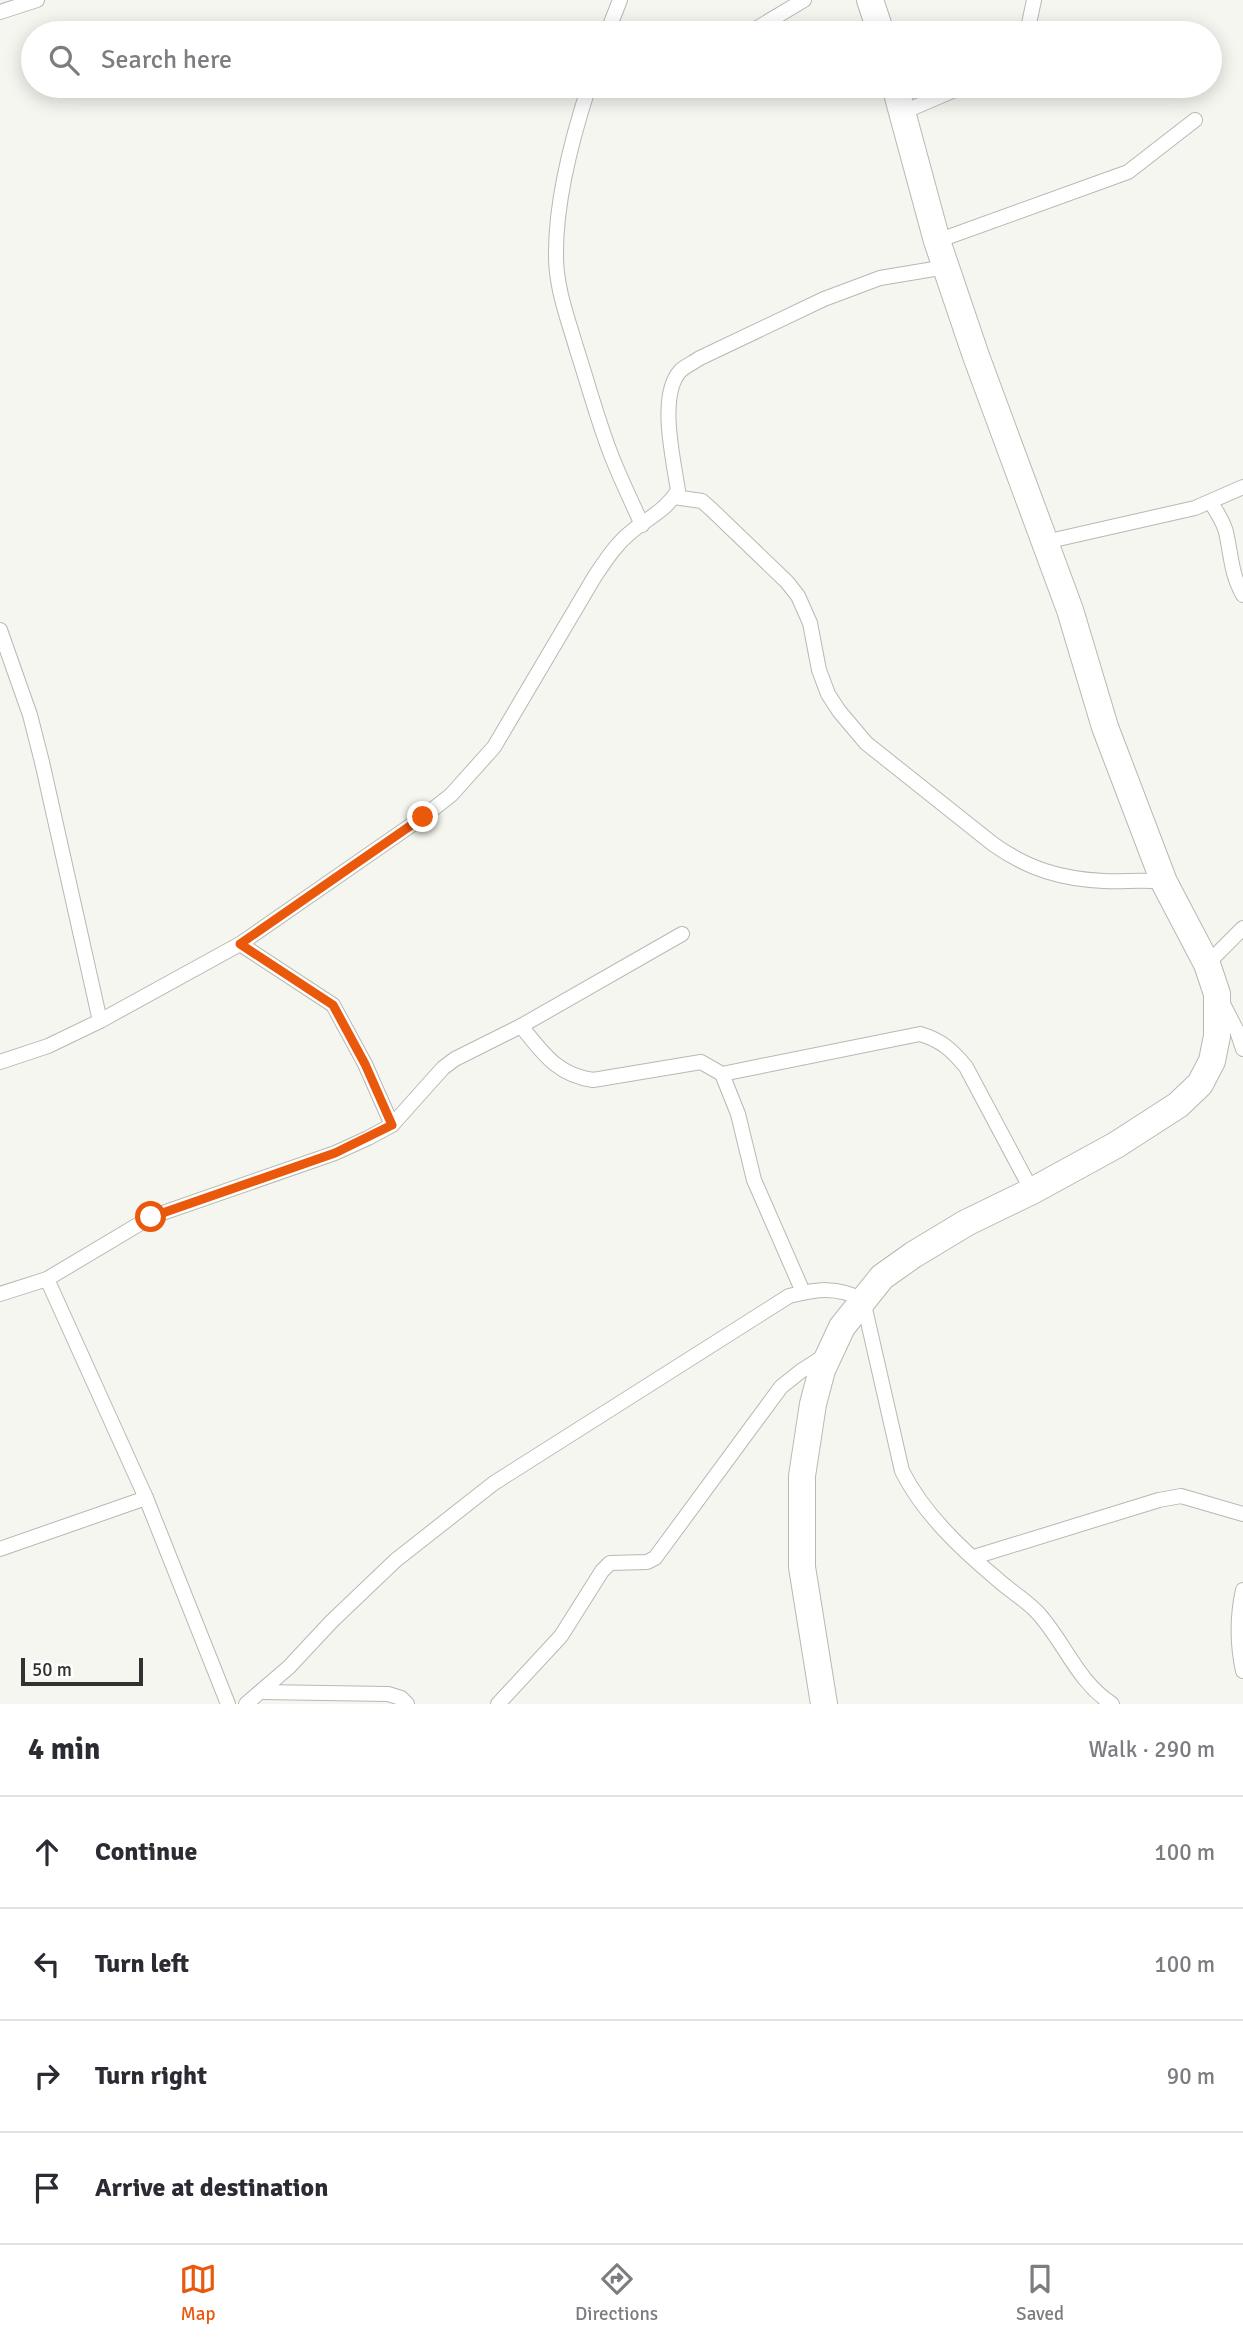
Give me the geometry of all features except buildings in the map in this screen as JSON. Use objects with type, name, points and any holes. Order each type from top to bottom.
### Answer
[{"type":"highway","points":[[870,0],[877,21]]},
{"type":"highway","points":[[824,1704],[804,1591],[800,1509],[813,1404],[827,1355],[842,1327],[882,1277],[912,1255],[966,1223],[1032,1191],[1146,1128],[1178,1105],[1200,1084],[1212,1061],[1217,1036],[1217,994],[1207,964],[1164,882],[1105,727],[1070,610],[937,241],[898,98]]},
{"type":"street","points":[[0,12],[37,0]]},
{"type":"street","points":[[612,21],[620,0]]},
{"type":"street","points":[[769,21],[804,0]]},
{"type":"street","points":[[1030,21],[1034,0]]},
{"type":"street","points":[[585,98],[557,221],[555,254],[558,278],[565,311],[596,413],[642,525]]},
{"type":"street","points":[[901,113],[936,98]]},
{"type":"street","points":[[937,241],[1128,172],[1195,120]]},
{"type":"street","points":[[0,1062],[48,1046],[100,1021],[240,944],[451,795],[494,747],[595,576],[612,552],[668,506],[678,491],[668,419],[673,384],[681,370],[700,358],[824,299],[880,278],[946,267]]},
{"type":"street","points":[[1045,542],[1170,514],[1211,502],[1243,487]]},
{"type":"street","points":[[674,497],[702,501],[787,582],[798,596],[810,623],[819,670],[828,694],[850,726],[866,743],[993,844],[1015,860],[1060,875],[1104,881],[1147,879],[1164,882]]},
{"type":"street","points":[[1211,502],[1226,531],[1233,573],[1243,595]]},
{"type":"street","points":[[0,630],[30,715],[100,1021]]},
{"type":"street","points":[[1207,964],[1243,928]]},
{"type":"street","points":[[0,1294],[47,1279],[151,1217],[335,1153],[392,1125],[443,1068],[455,1059],[521,1026],[682,934]]},
{"type":"street","points":[[240,944],[333,1005],[365,1064],[392,1125]]},
{"type":"street","points":[[1217,994],[1237,1031],[1243,1049]]},
{"type":"street","points":[[521,1026],[562,1071],[577,1078],[593,1080],[701,1062],[722,1073],[731,1090],[754,1180],[803,1292]]},
{"type":"street","points":[[722,1073],[920,1034],[937,1039],[953,1051],[966,1067],[1032,1191]]},
{"type":"street","points":[[47,1279],[146,1498],[228,1704]]},
{"type":"street","points":[[246,1704],[289,1667],[332,1621],[396,1560],[494,1483],[789,1296],[832,1289],[848,1292],[863,1300],[902,1471],[913,1492],[930,1515],[997,1579],[1036,1611],[1053,1631],[1088,1685],[1112,1704]]},
{"type":"street","points":[[498,1704],[561,1636],[602,1571],[610,1563],[647,1562],[655,1558],[781,1388],[801,1371],[827,1355]]},
{"type":"street","points":[[974,1557],[1159,1500],[1181,1496],[1243,1514]]},
{"type":"street","points":[[0,1549],[146,1498]]},
{"type":"street","points":[[1243,1590],[1238,1615],[1243,1671]]},
{"type":"street","points":[[262,1692],[388,1694],[401,1698],[407,1704]]},
{"type":"route","points":[[151,1217],[335,1153],[392,1125],[365,1064],[333,1005],[240,944],[423,817]]}]
